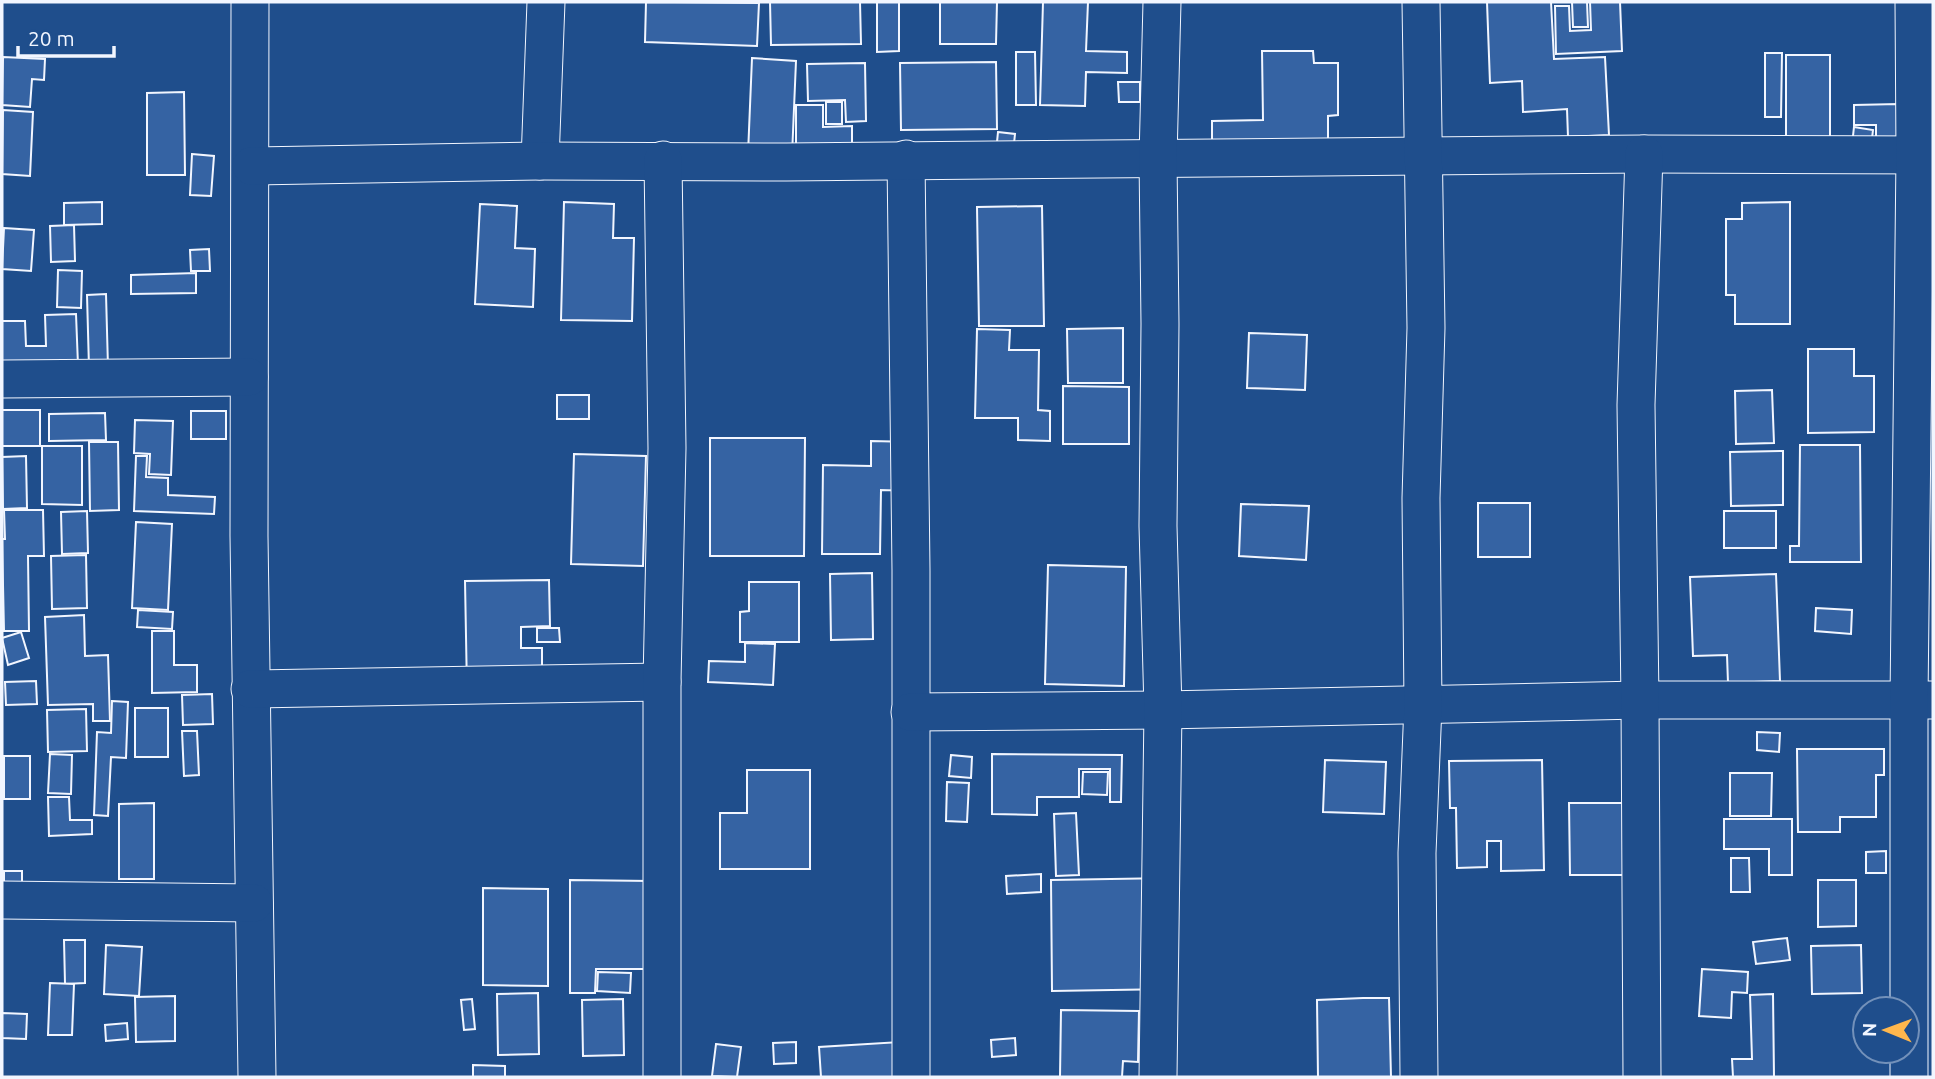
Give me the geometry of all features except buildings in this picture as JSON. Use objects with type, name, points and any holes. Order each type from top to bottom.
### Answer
[{"type":"street","points":[[250,2],[250,689],[257,1077]]},
{"type":"street","points":[[540,161],[547,2]]},
{"type":"street","points":[[1158,1077],[1163,710],[1158,526],[1158,158],[1162,2]]},
{"type":"street","points":[[1419,1077],[1417,853],[1423,705],[1421,498],[1426,328],[1422,2]]},
{"type":"street","points":[[1909,1077],[1921,700],[1924,155],[1914,2]]},
{"type":"street","points":[[1642,1077],[1636,405],[1644,154]]},
{"type":"street","points":[[251,166],[663,160],[786,162],[1424,155],[1924,155]]},
{"type":"street","points":[[906,159],[911,570],[911,1077]]},
{"type":"street","points":[[662,1077],[662,682],[667,448],[663,160]]},
{"type":"street","points":[[2,379],[249,377]]},
{"type":"street","points":[[250,689],[662,682]]},
{"type":"street","points":[[910,712],[1163,710],[1640,700],[1921,700]]},
{"type":"street","points":[[2,900],[254,903]]}]
